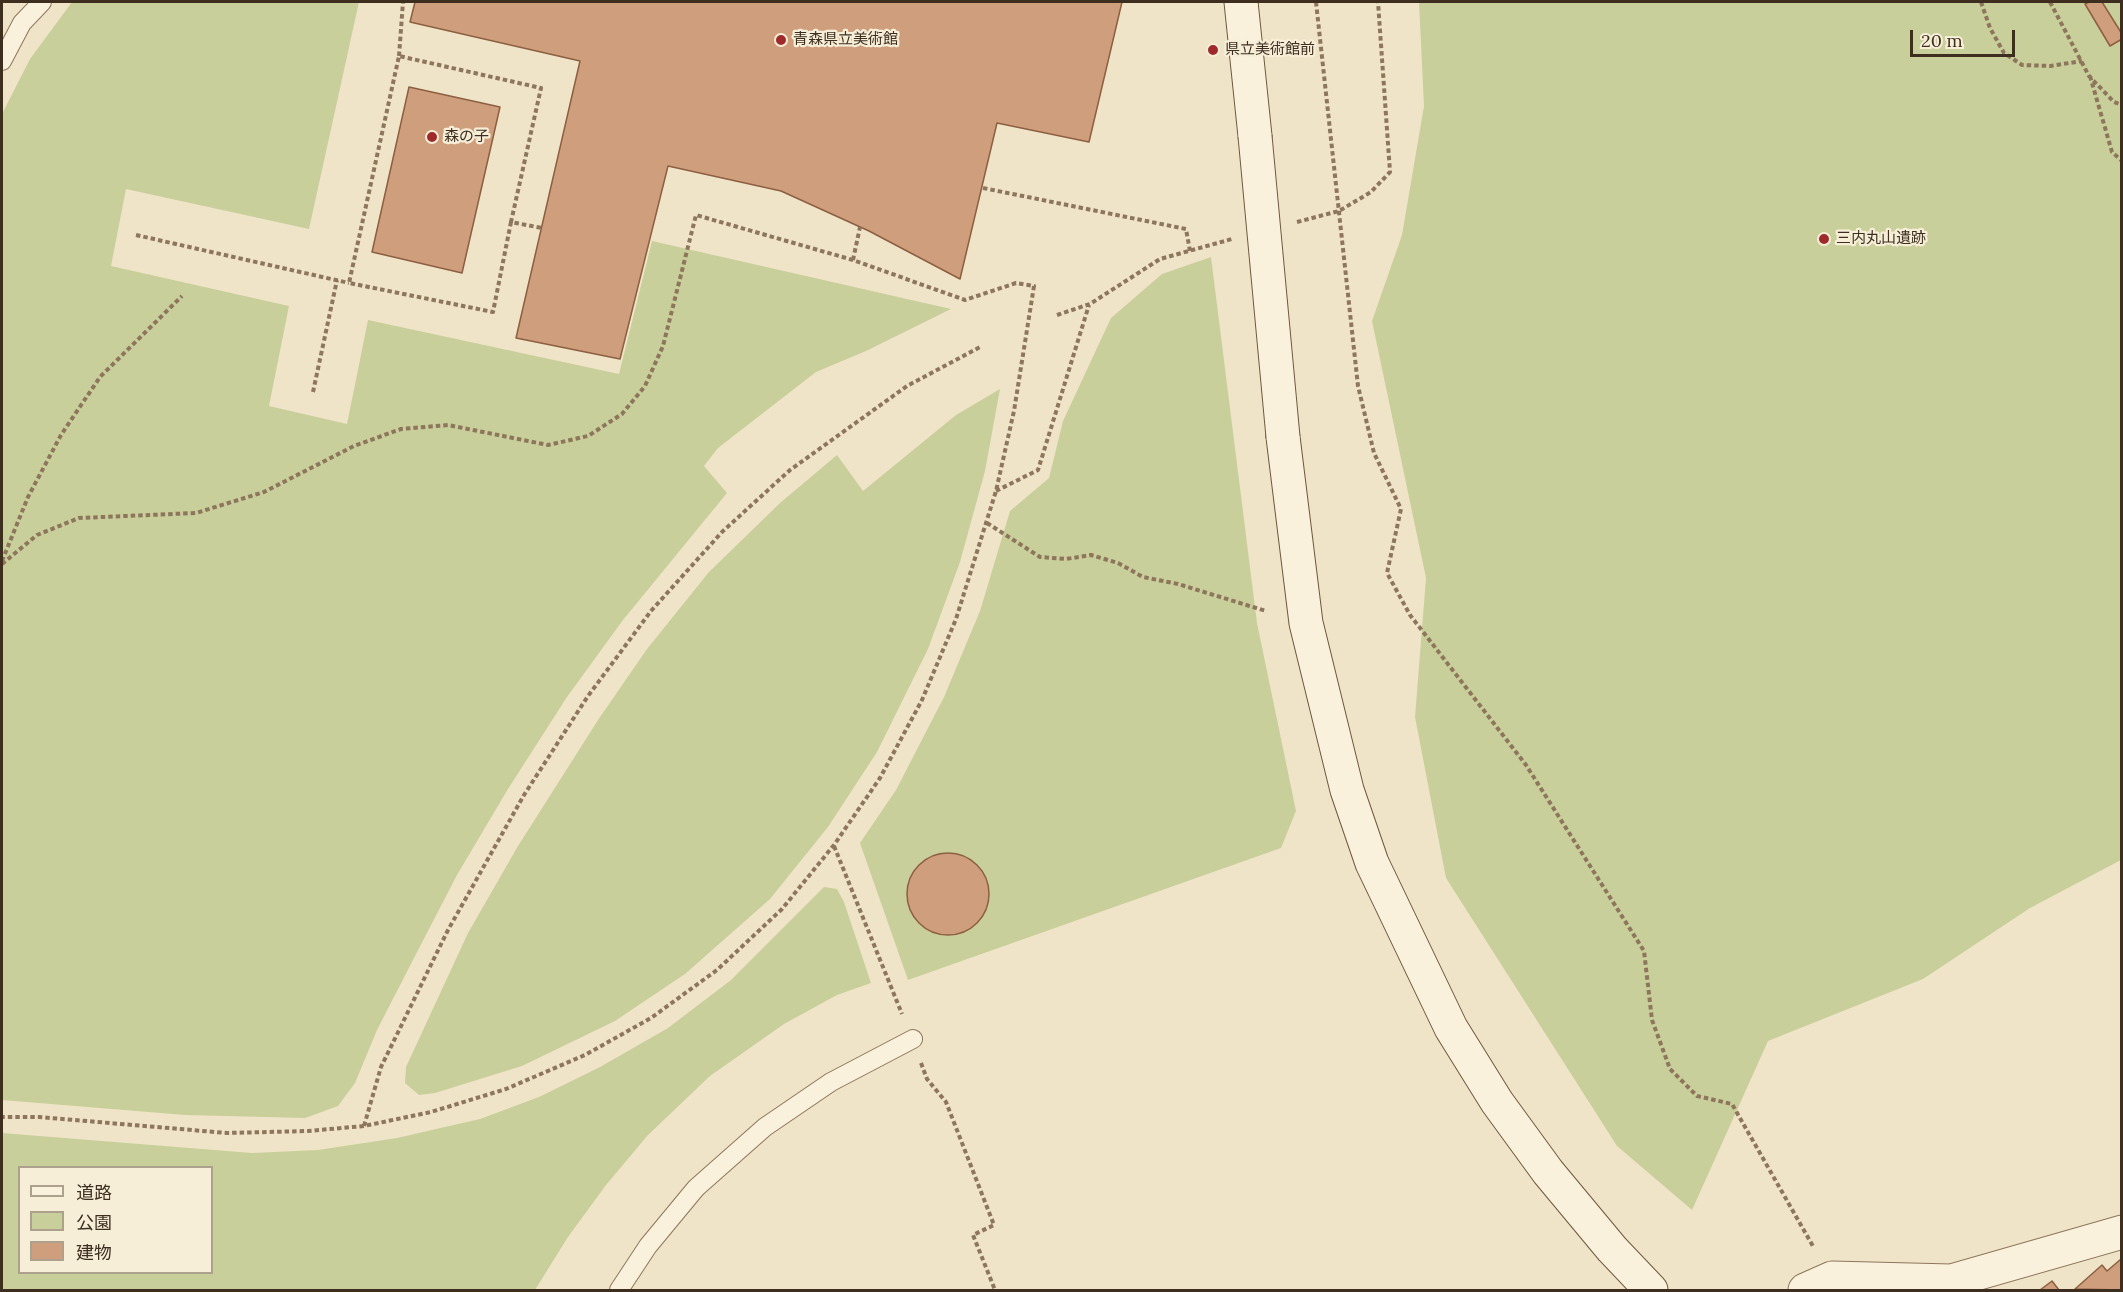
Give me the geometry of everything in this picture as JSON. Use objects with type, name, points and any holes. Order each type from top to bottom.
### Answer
[{"type":"street","points":[[1241,2],[1283,437],[1306,623],[1347,790],[1372,863],[1451,1028],[1497,1102],[1548,1172],[1612,1250],[1651,1290]]},
{"type":"street","points":[[1818,1284],[1955,1286],[2121,1233]]},
{"type":"lane","points":[[2,61],[22,23],[42,2]]},
{"type":"lane","points":[[619,1290],[648,1246],[696,1188],[765,1127],[831,1083],[913,1039]]},
{"type":"path","points":[[349,283],[399,56],[400,14],[403,2]]},
{"type":"path","points":[[1316,2],[1358,386],[1374,453],[1401,509],[1387,573],[1410,615],[1526,765],[1644,951],[1652,1020],[1670,1069],[1697,1096],[1732,1104],[1818,1284]]},
{"type":"path","points":[[1293,223],[1339,211],[1371,192],[1390,171],[1378,2]]},
{"type":"path","points":[[1981,2],[1990,28],[2004,53],[2022,65],[2050,66],[2082,61]]},
{"type":"path","points":[[2050,2],[2090,76],[2112,152],[2121,161]]},
{"type":"path","points":[[136,235],[349,283],[493,312],[541,88],[399,56]]},
{"type":"path","points":[[2090,76],[2114,102],[2121,105]]},
{"type":"path","points":[[983,188],[1186,229],[1190,250]]},
{"type":"path","points":[[2,562],[37,535],[79,518],[196,513],[264,492],[354,446],[401,429],[448,425],[548,445],[588,436],[622,414],[645,386],[663,346],[696,215],[853,260],[965,300],[1016,283],[1034,286],[1014,411],[996,490],[956,619],[922,700],[880,778],[834,845],[782,909],[717,970],[651,1018],[585,1055],[506,1089],[431,1112],[364,1126],[308,1131],[226,1133],[39,1117],[2,1117]]},
{"type":"path","points":[[511,222],[542,228]]},
{"type":"path","points":[[853,260],[860,226]]},
{"type":"path","points":[[1057,315],[1090,304],[1160,259],[1236,238]]},
{"type":"path","points":[[313,392],[337,280]]},
{"type":"path","points":[[2,562],[28,497],[61,435],[100,377],[182,296]]},
{"type":"path","points":[[996,490],[1038,470],[1090,304]]},
{"type":"path","points":[[364,1126],[381,1067],[448,930],[524,795],[588,696],[651,611],[722,532],[790,470],[907,386],[982,346]]},
{"type":"path","points":[[987,523],[1040,557],[1066,559],[1091,555],[1118,563],[1143,577],[1178,584],[1266,611]]},
{"type":"path","points":[[834,845],[927,1079],[946,1102],[994,1225],[973,1235],[995,1290]]},
{"type":"green space","points":[[72,2],[359,2],[309,229],[126,189],[111,266],[289,306],[269,406],[347,424],[368,320],[619,374],[652,241],[951,309],[866,351],[816,372],[718,448],[704,466],[727,493],[623,620],[567,697],[508,789],[457,875],[377,1030],[355,1083],[338,1106],[305,1118],[185,1115],[2,1100],[2,114],[30,59]]},
{"type":"green space","points":[[1419,2],[2121,2],[2121,860],[2030,908],[1923,979],[1768,1041],[1692,1210],[1617,1146],[1446,878],[1415,717],[1426,578],[1372,321],[1402,235],[1424,106]]},
{"type":"green space","points":[[1211,257],[1257,623],[1296,811],[1281,848],[908,980],[860,843],[896,790],[944,697],[980,611],[1010,511],[1049,478],[1063,421],[1111,318],[1162,274]]},
{"type":"green space","points":[[1000,389],[985,471],[960,562],[928,649],[877,752],[828,827],[770,899],[685,974],[615,1021],[522,1066],[435,1093],[419,1095],[405,1083],[406,1067],[468,933],[518,846],[598,720],[647,649],[709,572],[780,503],[837,455],[863,491],[956,415]]},
{"type":"green space","points":[[824,887],[837,889],[844,902],[871,983],[837,995],[784,1024],[710,1076],[648,1135],[606,1185],[568,1237],[535,1290],[2,1290],[2,1133],[252,1153],[318,1150],[397,1138],[480,1119],[539,1097],[600,1067],[668,1028],[731,980]]},
{"type":"building","points":[[415,2],[1122,2],[1089,142],[997,123],[960,279],[869,231],[781,191],[668,166],[620,359],[516,338],[580,61],[410,22]]},
{"type":"building","points":[[2102,2],[2122,34],[2122,39],[2110,46],[2085,4]]},
{"type":"building","points":[[409,87],[500,107],[462,273],[372,252]]},
{"type":"building","points":[[940,853],[956,853],[971,860],[982,871],[989,886],[986,910],[977,923],[956,935],[940,935],[925,928],[914,917],[907,902],[907,886],[914,871],[925,860]]},
{"type":"building","points":[[2121,1259],[2122,1290],[2075,1289],[2102,1265],[2107,1271]]},
{"type":"building","points":[[2052,1281],[2059,1290],[2040,1290]]},
{"type":"place","name":"青森県立美術館","points":[[781,40]]},
{"type":"place","name":"県立美術館前","points":[[1213,50]]},
{"type":"place","name":"森の子","points":[[432,137]]},
{"type":"place","name":"三内丸山遺跡","points":[[1824,239]]}]
